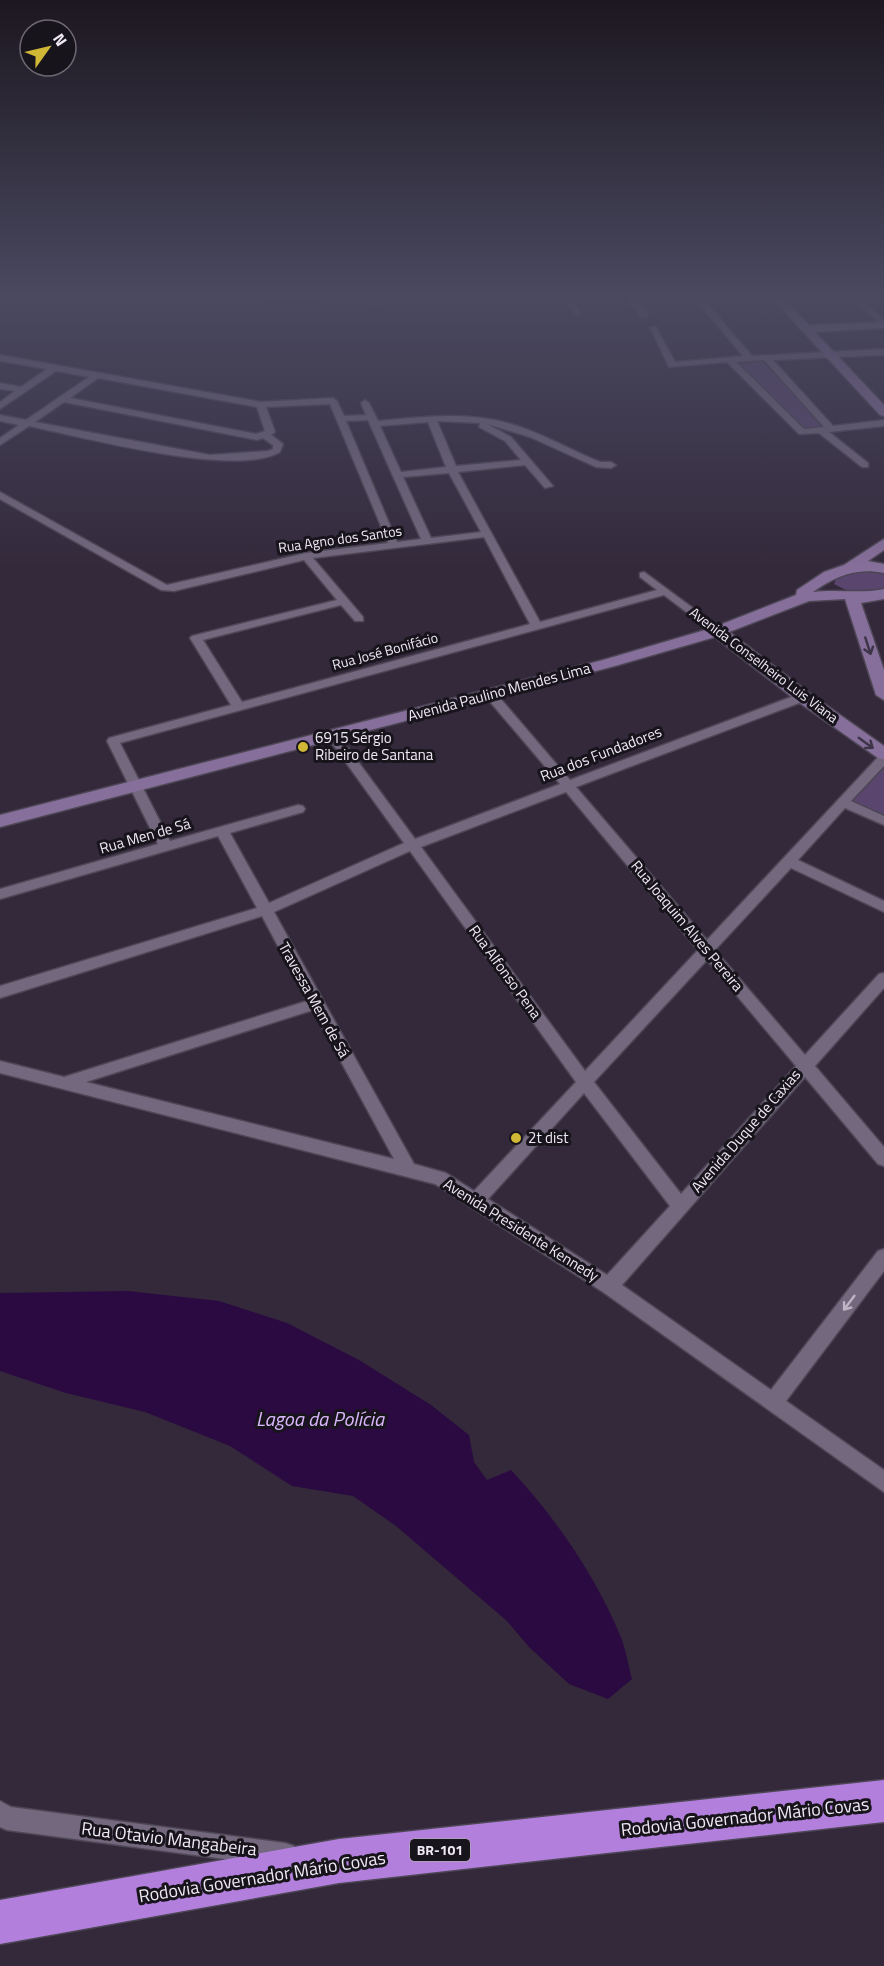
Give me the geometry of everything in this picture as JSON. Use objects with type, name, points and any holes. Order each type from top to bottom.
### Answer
[{"type":"highway","name":"Rodovia Governador Mário Covas","points":[[0,1922],[339,1861],[884,1801]]},
{"type":"main road","points":[[860,387],[884,412]]},
{"type":"main road","points":[[883,544],[875,557],[879,568],[839,573],[829,585],[847,595],[884,696]]},
{"type":"main road","points":[[795,601],[804,591],[839,573],[883,544]]},
{"type":"main road","points":[[795,601],[815,595],[847,595],[868,598],[884,594]]},
{"type":"main road","name":"Avenida Paulino Mendes Lima","points":[[0,821],[333,736],[718,631],[795,601]]},
{"type":"main road","name":"Avenida Conselheiro Luis Viana","points":[[718,631],[884,756]]},
{"type":"street","points":[[4,387],[22,390]]},
{"type":"street","points":[[0,406],[27,387]]},
{"type":"street","points":[[0,442],[81,387]]},
{"type":"street","points":[[157,387],[261,405],[333,401],[394,546]]},
{"type":"street","points":[[757,387],[802,432],[884,423]]},
{"type":"street","points":[[790,387],[826,430],[865,465]]},
{"type":"street","points":[[63,399],[257,437],[270,432],[261,405]]},
{"type":"street","points":[[365,403],[427,541]]},
{"type":"street","points":[[0,418],[210,458],[270,454],[277,450],[278,444],[265,435]]},
{"type":"street","points":[[342,419],[450,418],[490,421],[511,427],[596,464],[610,465]]},
{"type":"street","points":[[431,419],[452,469],[537,626]]},
{"type":"street","points":[[468,420],[508,439],[548,486]]},
{"type":"street","points":[[397,475],[527,462]]},
{"type":"street","name":"Rua Agno dos Santos","points":[[0,495],[165,588],[174,588],[306,556],[486,534]]},
{"type":"street","points":[[306,556],[359,619]]},
{"type":"street","name":"Avenida Conselheiro Luis Viana","points":[[644,575],[718,631]]},
{"type":"street","name":"Rua José Bonifácio","points":[[135,786],[113,741],[666,591]]},
{"type":"street","points":[[238,706],[196,638],[344,601]]},
{"type":"street","name":"Rua Joaquim Alves Pereira","points":[[490,694],[884,1159]]},
{"type":"street","name":"Rua dos Fundadores","points":[[0,992],[266,910],[412,845],[567,784],[803,697]]},
{"type":"street","name":"Rua Alfonso Pena","points":[[333,736],[584,1081],[680,1206]]},
{"type":"street","points":[[476,1200],[884,756]]},
{"type":"street","points":[[135,786],[166,847]]},
{"type":"street","points":[[842,802],[884,822]]},
{"type":"street","name":"Rua Men de Sá","points":[[0,894],[298,809]]},
{"type":"street","name":"Travessa Mem de Sá","points":[[222,831],[407,1168]]},
{"type":"street","points":[[789,861],[884,907]]},
{"type":"street","name":"Avenida Duque de Caxias","points":[[609,1286],[884,978]]},
{"type":"street","points":[[64,1083],[315,1004]]},
{"type":"street","name":"Avenida Presidente Kennedy","points":[[0,1067],[440,1178],[609,1286],[884,1482]]},
{"type":"street","points":[[773,1403],[884,1257]]},
{"type":"street","name":"Rua Otavio Mangabeira","points":[[2,1816],[339,1861]]},
{"type":"shaded area","points":[[760,387],[787,387],[825,426],[802,429]]},
{"type":"shaded area","points":[[872,569],[884,572],[884,590],[854,594],[834,584],[837,577]]},
{"type":"shaded area","points":[[884,768],[884,816],[851,801]]},
{"type":"water","name":"Lagoa da Polícia","points":[[128,1291],[219,1301],[287,1323],[359,1360],[431,1405],[469,1435],[474,1462],[487,1480],[511,1470],[558,1527],[586,1569],[610,1613],[622,1640],[632,1679],[608,1699],[569,1684],[529,1647],[507,1621],[396,1526],[353,1496],[292,1486],[230,1446],[145,1412],[66,1393],[0,1371],[0,1293]]},
{"type":"place","name":"6915 Sérgio Ribeiro de Santana","points":[[303,747]]},
{"type":"place","name":"2t dist","points":[[516,1138]]}]
